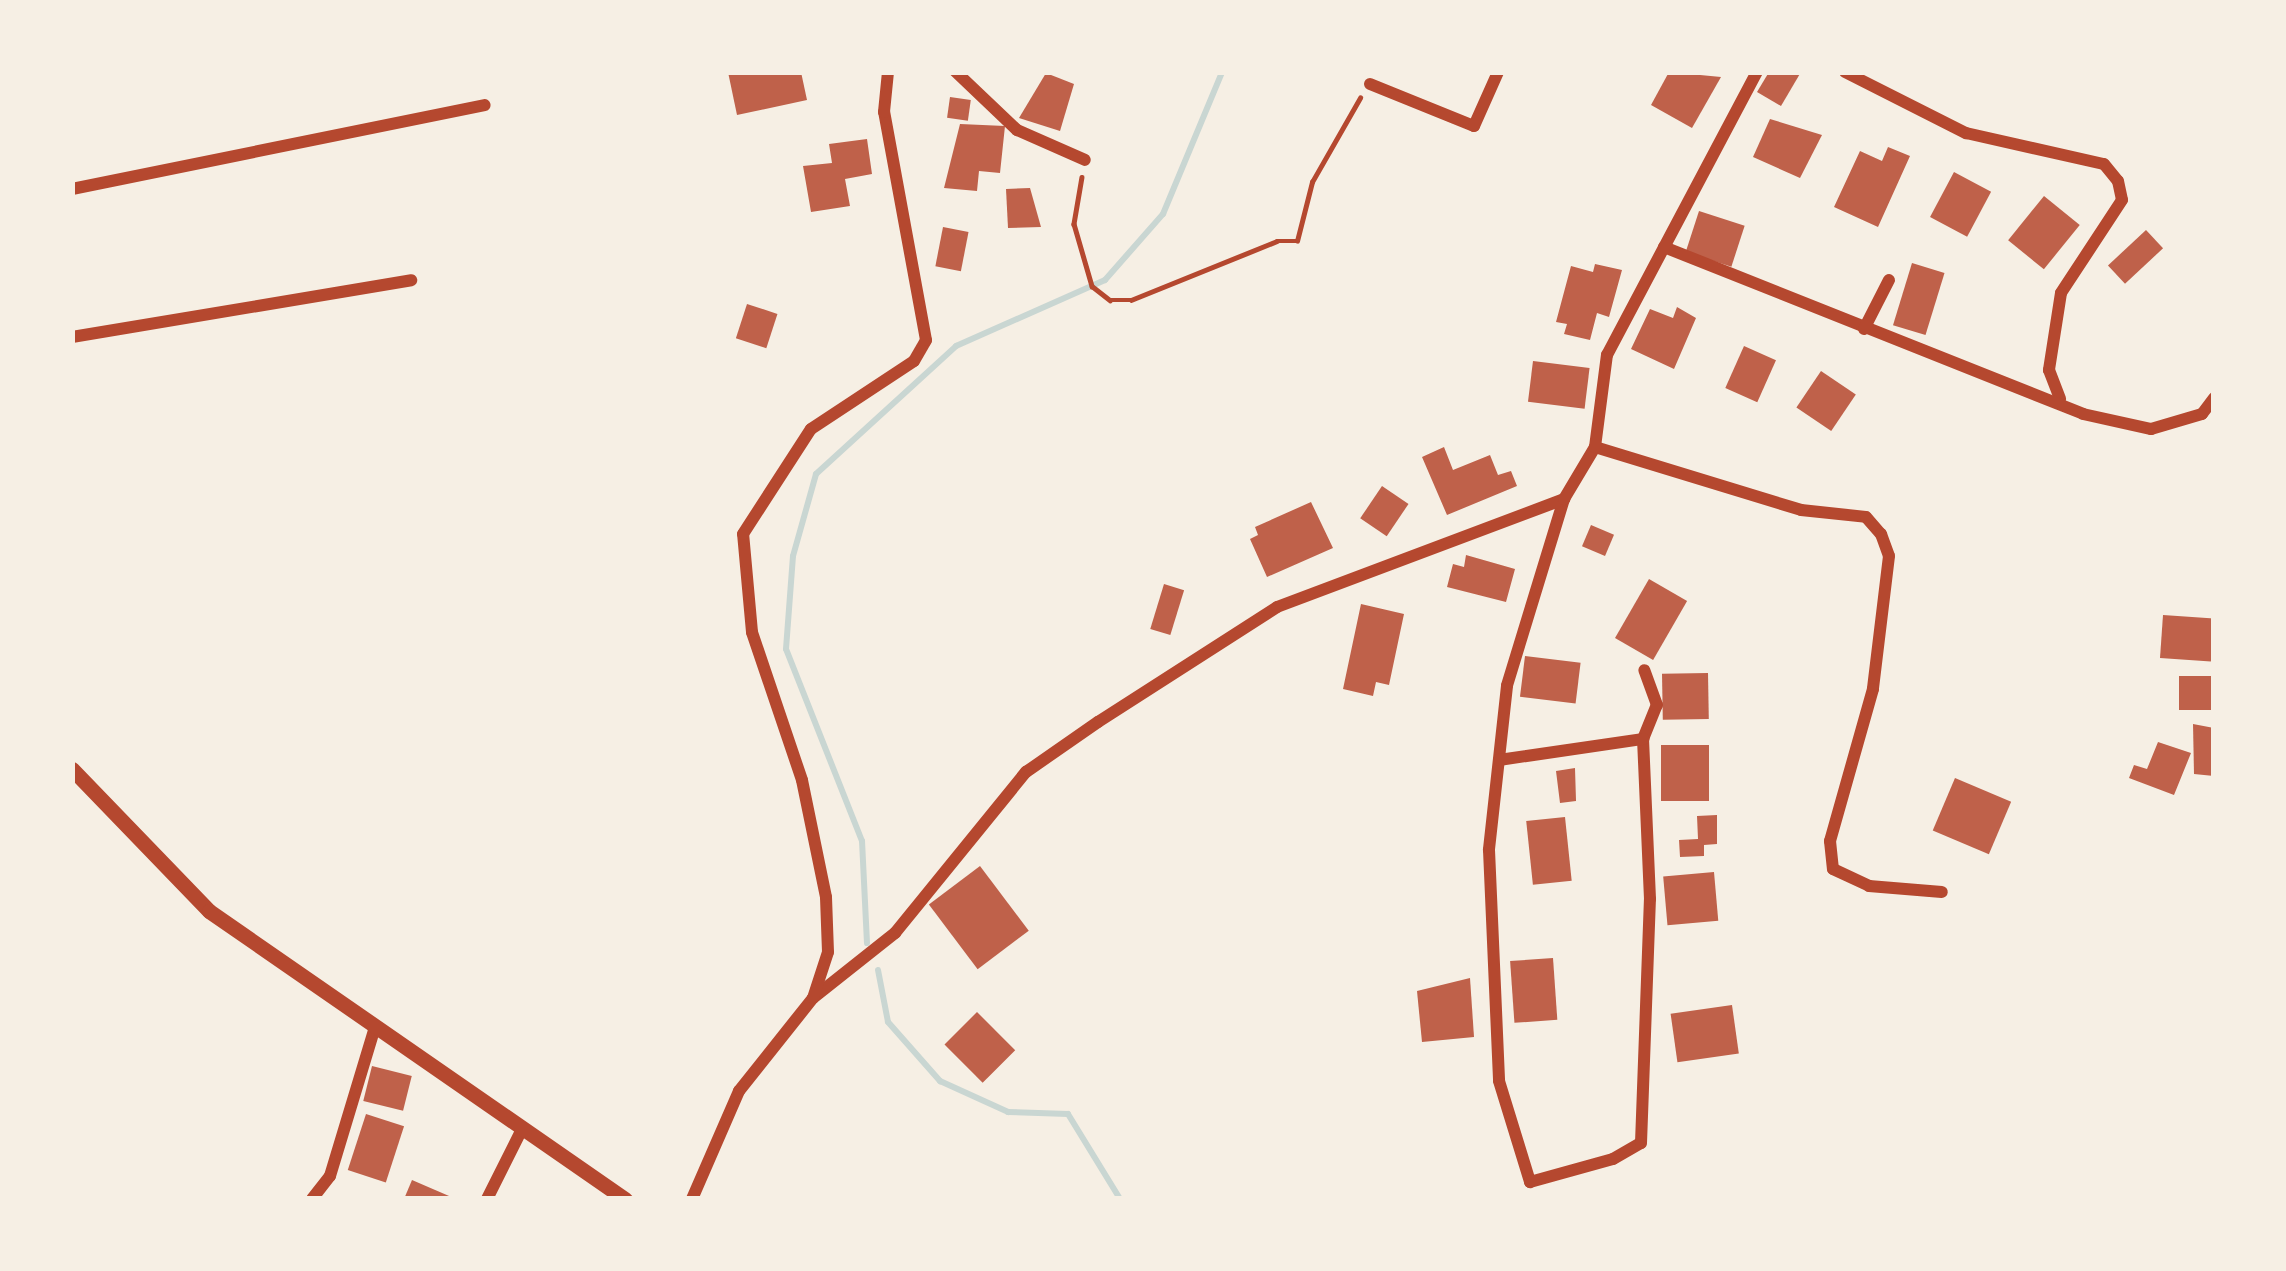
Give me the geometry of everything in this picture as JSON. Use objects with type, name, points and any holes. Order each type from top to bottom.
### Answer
[{"type":"street","points":[[813,998],[828,952],[826,897],[802,780],[752,632],[743,534],[812,429],[914,362],[926,340],[884,112],[888,72]]},
{"type":"street","points":[[956,72],[1016,130],[1085,160]]},
{"type":"street","points":[[1370,84],[1474,126],[1498,72]]},
{"type":"street","points":[[1643,670],[1657,704],[1643,740],[1650,921],[1641,1143],[1613,1160],[1529,1182],[1499,1081],[1489,966],[1498,760],[1507,686],[1564,499],[1594,447],[1607,355],[1757,72]]},
{"type":"street","points":[[1845,72],[1966,133],[2104,164],[2118,181],[2122,200],[2061,293],[2049,370],[2060,399]]},
{"type":"street","points":[[72,189],[485,105]]},
{"type":"street","points":[[1664,247],[1864,329],[2060,399],[2083,414],[2151,429],[2202,414],[2214,398]]},
{"type":"street","points":[[72,337],[411,280]]},
{"type":"street","points":[[1864,329],[1889,280]]},
{"type":"street","points":[[1594,447],[1801,510],[1866,517],[1881,534],[1889,556],[1873,689],[1830,841],[1833,869],[1869,886],[1942,892]]},
{"type":"street","points":[[692,1199],[739,1091],[813,998],[896,933],[1026,772],[1277,608],[1564,499]]},
{"type":"street","points":[[1498,760],[1643,740]]},
{"type":"street","points":[[72,769],[209,911],[625,1199]]},
{"type":"street","points":[[312,1199],[330,1176],[375,1027]]},
{"type":"street","points":[[487,1199],[521,1131]]},
{"type":"path","points":[[1085,160],[1074,224],[1092,286],[1110,300],[1131,300],[1277,241],[1297,241],[1312,182],[1370,84]]},
{"type":"building","points":[[728,72],[801,72],[807,100],[737,115]]},
{"type":"building","points":[[1669,72],[1721,77],[1692,128],[1651,105]]},
{"type":"building","points":[[1769,72],[1801,72],[1781,106],[1757,92]]},
{"type":"building","points":[[1046,73],[1074,84],[1060,131],[1019,118]]},
{"type":"building","points":[[950,97],[971,100],[968,121],[947,118]]},
{"type":"building","points":[[1770,119],[1822,135],[1800,178],[1753,157]]},
{"type":"building","points":[[960,124],[1005,126],[1000,173],[979,171],[977,191],[944,188]]},
{"type":"building","points":[[867,139],[872,174],[845,179],[850,206],[811,212],[803,166],[832,163],[829,144]]},
{"type":"building","points":[[1888,147],[1910,156],[1878,227],[1834,207],[1860,151],[1882,161]]},
{"type":"building","points":[[1954,172],[1991,192],[1967,237],[1930,217]]},
{"type":"building","points":[[1030,188],[1041,227],[1008,228],[1006,189]]},
{"type":"building","points":[[2044,196],[2080,225],[2044,269],[2008,240]]},
{"type":"building","points":[[1699,211],[1745,226],[1731,267],[1686,252]]},
{"type":"building","points":[[943,227],[969,232],[961,271],[935,266]]},
{"type":"building","points":[[2146,230],[2163,248],[2125,284],[2108,265]]},
{"type":"building","points":[[1912,263],[1945,273],[1926,335],[1893,325]]},
{"type":"building","points":[[1595,264],[1622,270],[1609,317],[1597,313],[1590,340],[1564,334],[1567,324],[1556,322],[1571,266],[1593,272]]},
{"type":"building","points":[[747,304],[777,314],[766,348],[736,338]]},
{"type":"building","points":[[1677,307],[1696,318],[1674,369],[1631,349],[1650,309],[1673,318]]},
{"type":"building","points":[[1744,346],[1776,360],[1757,402],[1725,388]]},
{"type":"building","points":[[1533,361],[1590,368],[1585,409],[1528,402]]},
{"type":"building","points":[[1821,371],[1856,394],[1831,431],[1796,407]]},
{"type":"building","points":[[1444,447],[1453,470],[1490,455],[1498,475],[1511,471],[1517,486],[1447,515],[1422,457]]},
{"type":"building","points":[[1382,486],[1409,504],[1387,536],[1360,518]]},
{"type":"building","points":[[1311,502],[1333,548],[1267,577],[1250,539],[1258,535],[1255,527]]},
{"type":"building","points":[[1591,525],[1614,535],[1605,556],[1582,546]]},
{"type":"building","points":[[1466,555],[1515,569],[1506,602],[1447,587],[1453,564],[1464,567]]},
{"type":"building","points":[[1649,579],[1687,601],[1653,660],[1615,638]]},
{"type":"building","points":[[1164,584],[1184,590],[1170,635],[1150,629]]},
{"type":"building","points":[[1361,604],[1404,614],[1389,685],[1376,682],[1373,696],[1343,689]]},
{"type":"building","points":[[2163,615],[2214,619],[2211,661],[2160,658]]},
{"type":"building","points":[[1525,656],[1581,663],[1576,704],[1520,697]]},
{"type":"building","points":[[1708,673],[1709,719],[1663,720],[1662,674]]},
{"type":"building","points":[[2179,676],[2214,676],[2214,710],[2179,710]]},
{"type":"building","points":[[2193,724],[2214,728],[2214,776],[2194,774]]},
{"type":"building","points":[[2158,742],[2191,753],[2174,795],[2129,778],[2134,765],[2147,769]]},
{"type":"building","points":[[1661,745],[1709,745],[1709,801],[1661,801]]},
{"type":"building","points":[[1575,768],[1576,801],[1560,803],[1556,771]]},
{"type":"building","points":[[1955,778],[2011,802],[1989,854],[1933,830]]},
{"type":"building","points":[[1717,815],[1717,844],[1704,845],[1704,856],[1680,857],[1679,840],[1698,839],[1697,816]]},
{"type":"building","points":[[1565,817],[1572,881],[1533,885],[1526,821]]},
{"type":"building","points":[[980,866],[1029,931],[978,969],[929,905]]},
{"type":"building","points":[[1714,872],[1718,921],[1667,925],[1663,876]]},
{"type":"building","points":[[1553,958],[1557,1020],[1514,1023],[1510,961]]},
{"type":"building","points":[[1470,978],[1474,1037],[1422,1042],[1417,991]]},
{"type":"building","points":[[1732,1005],[1739,1054],[1677,1062],[1671,1014]]},
{"type":"building","points":[[977,1012],[1015,1050],[983,1083],[944,1045]]},
{"type":"building","points":[[372,1066],[412,1076],[403,1111],[363,1101]]},
{"type":"building","points":[[366,1114],[404,1126],[386,1182],[348,1170]]},
{"type":"building","points":[[412,1180],[456,1199],[404,1199]]},
{"type":"waterway","points":[[867,943],[862,841],[786,649],[793,556],[816,474],[956,346],[1105,280],[1163,214],[1222,72]]},
{"type":"waterway","points":[[878,970],[888,1022],[940,1081],[1008,1112],[1068,1114],[1120,1199]]}]
